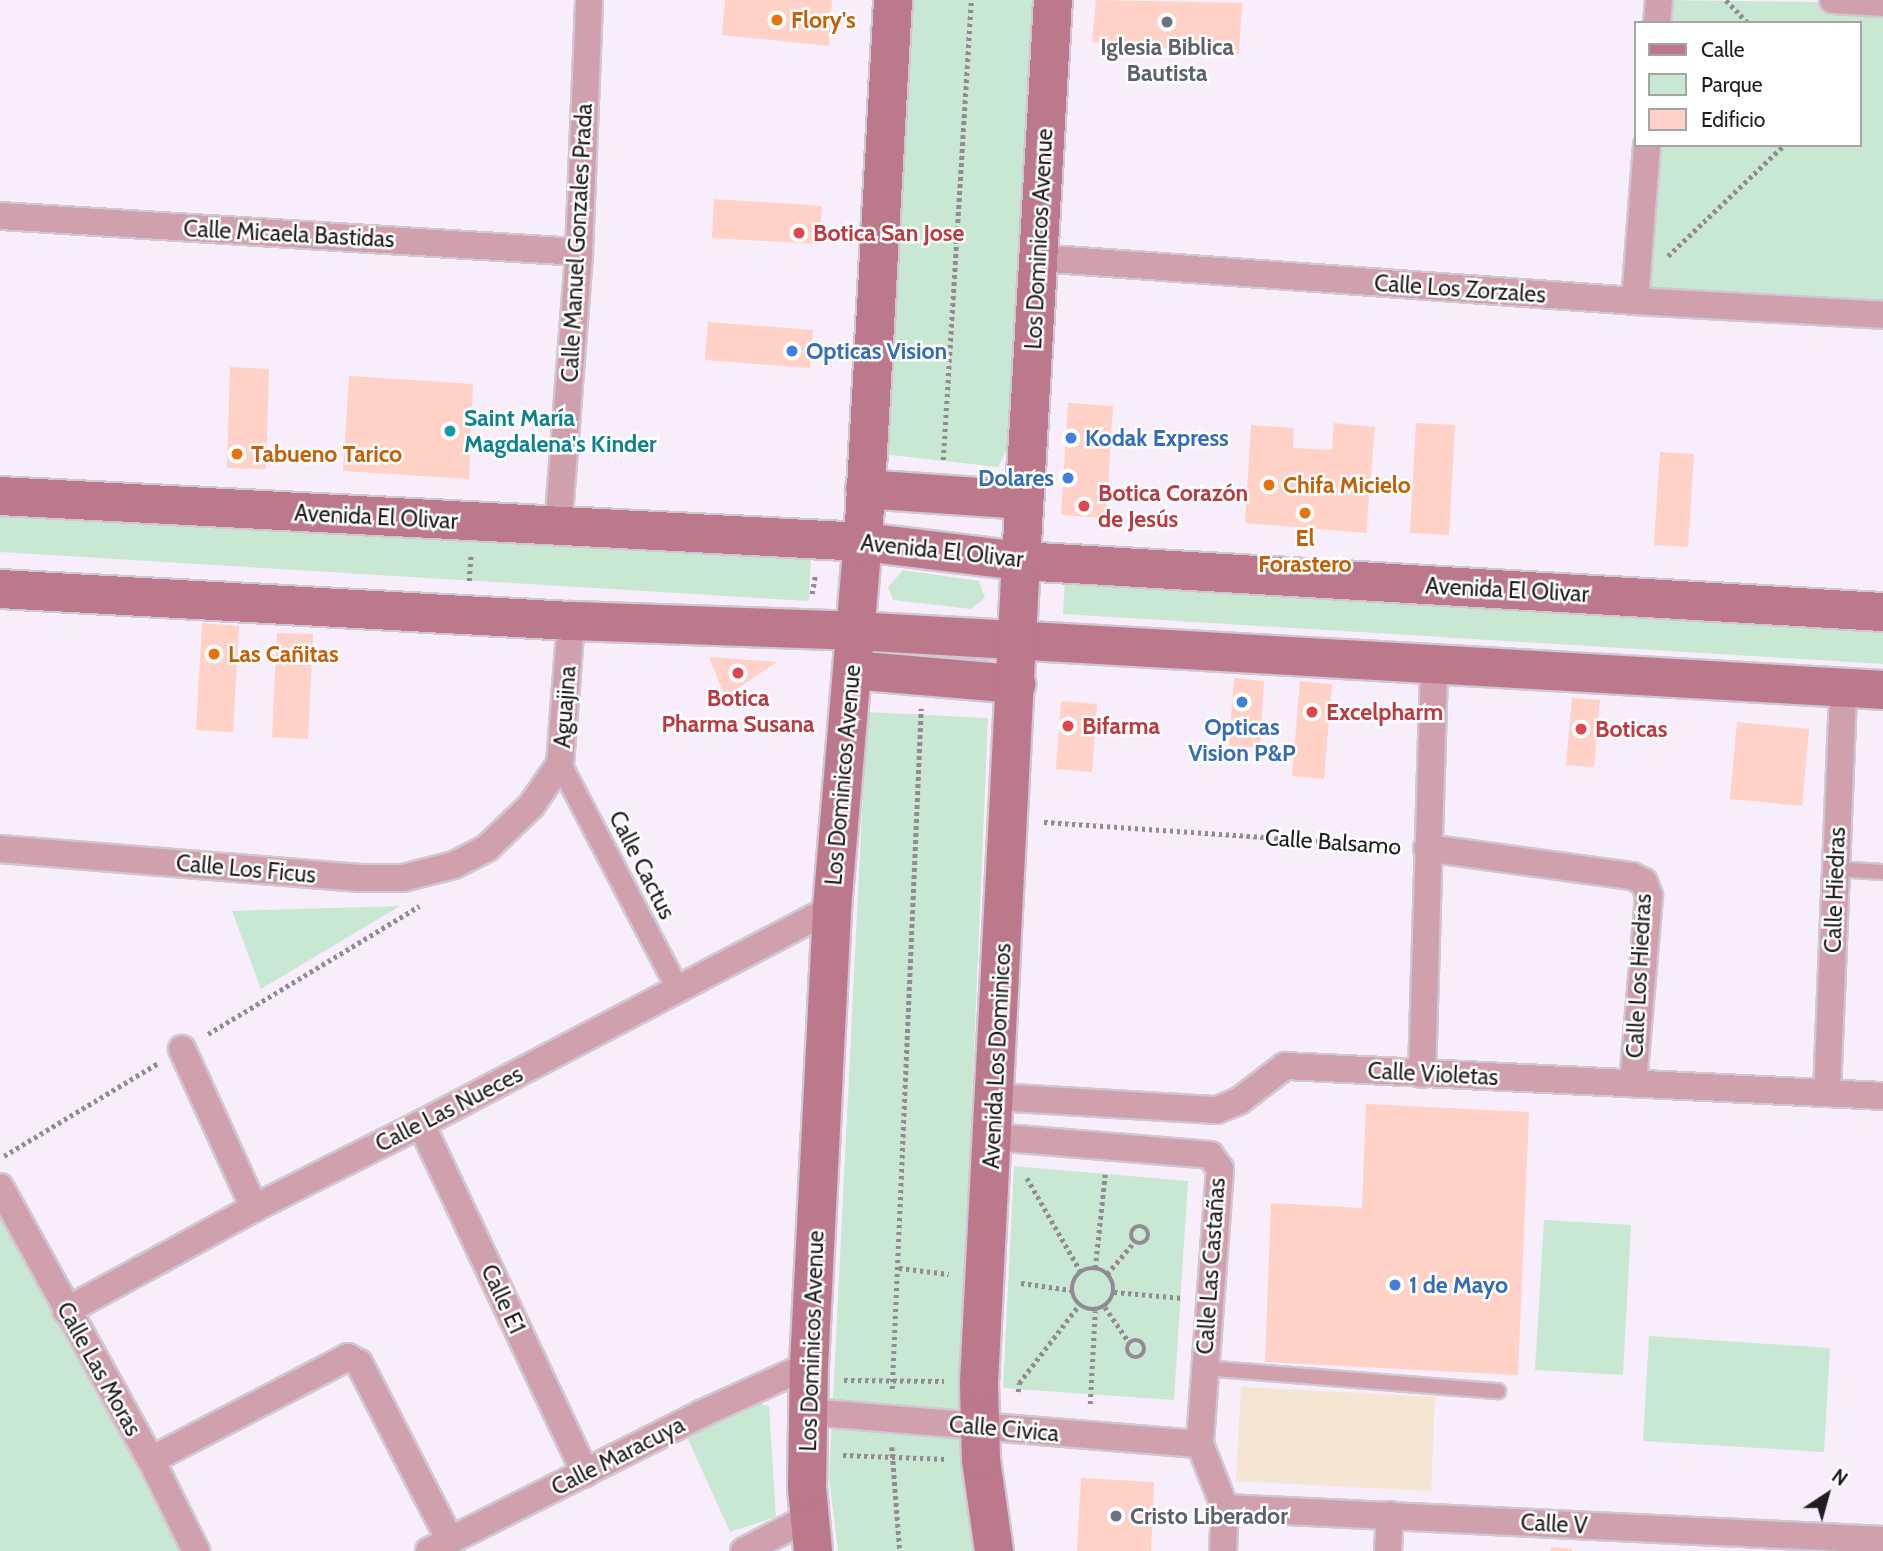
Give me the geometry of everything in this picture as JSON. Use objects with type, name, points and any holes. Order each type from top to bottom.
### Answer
[{"type":"main road","name":"Los Dominicos Avenue","points":[[811,1534],[809,1412],[825,1373],[832,908],[863,542],[893,0]]},
{"type":"main road","name":"Los Dominicos Avenue","points":[[1021,561],[1053,0]]},
{"type":"main road","points":[[865,489],[1024,500]]},
{"type":"main road","name":"Avenida El Olivar","points":[[0,496],[558,528],[863,542],[1021,561],[1883,612]]},
{"type":"main road","name":"Avenida Los Dominicos","points":[[994,1551],[979,1426],[1021,561]]},
{"type":"main road","points":[[0,589],[571,621],[855,631],[1883,690]]},
{"type":"main road","points":[[852,670],[1016,684]]},
{"type":"street","name":"Calle Manuel Gonzales Prada","points":[[558,528],[579,252],[589,0]]},
{"type":"street","points":[[1657,21],[1659,0]]},
{"type":"street","points":[[1833,0],[1883,3]]},
{"type":"street","points":[[1636,292],[1647,147]]},
{"type":"street","name":"Calle Micaela Bastidas","points":[[0,216],[579,252]]},
{"type":"street","name":"Calle Los Zorzales","points":[[1038,258],[1636,292],[1883,315]]},
{"type":"street","name":"Aguajina","points":[[487,848],[531,806],[560,764],[571,621]]},
{"type":"street","points":[[1422,1074],[1434,666]]},
{"type":"street","name":"Calle Hiedras","points":[[1827,1093],[1843,687]]},
{"type":"street","name":"Calle Cactus","points":[[560,764],[678,990]]},
{"type":"street","name":"Calle Los Ficus","points":[[0,849],[360,878],[403,878],[454,865],[487,848]]},
{"type":"street","name":"Calle Balsamo","points":[[1427,848],[1632,876]]},
{"type":"street","name":"Calle Los Hiedras","points":[[1632,876],[1644,882],[1649,896],[1633,1083]]},
{"type":"street","name":"Calle Las Nueces","points":[[66,1311],[254,1208],[421,1124],[832,908]]},
{"type":"street","points":[[183,1049],[254,1208]]},
{"type":"street","name":"Calle Violetas","points":[[996,1097],[1217,1110],[1239,1101],[1285,1066],[1883,1096]]},
{"type":"street","name":"Calle E1","points":[[421,1124],[585,1473]]},
{"type":"street","name":"Calle Las Castañas","points":[[993,1137],[1210,1155],[1220,1169],[1200,1444],[1225,1508]]},
{"type":"street","name":"Calle Las Moras","points":[[0,1188],[151,1460],[196,1551]]},
{"type":"street","points":[[151,1460],[348,1357],[359,1363],[439,1546]]},
{"type":"street","name":"Calle Maracuya","points":[[439,1546],[701,1414],[825,1373]]},
{"type":"street","name":"Calle Civica","points":[[809,1412],[1087,1437],[1200,1444]]},
{"type":"street","points":[[1223,1551],[1225,1508]]},
{"type":"street","name":"Calle V","points":[[1225,1508],[1390,1515],[1648,1540],[1798,1544],[1883,1540]]},
{"type":"street","points":[[1388,1551],[1390,1515]]},
{"type":"street","points":[[744,1551],[811,1534]]},
{"type":"lane","points":[[1836,869],[1883,872]]},
{"type":"lane","points":[[1204,1368],[1498,1391]]},
{"type":"path","points":[[941,494],[971,0]]},
{"type":"path","points":[[1726,0],[1746,21]]},
{"type":"path","points":[[1636,292],[1666,258],[1782,147]]},
{"type":"path","points":[[466,615],[474,523]]},
{"type":"path","points":[[811,602],[816,567]]},
{"type":"path","points":[[900,1551],[890,1419],[906,1014],[925,676]]},
{"type":"path","name":"Calle Balsamo","points":[[1032,821],[1427,848]]},
{"type":"path","points":[[0,1158],[415,910],[454,865]]},
{"type":"path","points":[[1096,1268],[1107,1146]]},
{"type":"path","points":[[1023,1171],[1081,1272]]},
{"type":"path","points":[[1145,1227],[1148,1238],[1145,1243],[1134,1242],[1130,1233],[1133,1229],[1145,1227]]},
{"type":"path","points":[[1107,1274],[1134,1242]]},
{"type":"path","points":[[1096,1268],[1107,1274],[1114,1292],[1105,1307],[1095,1311],[1079,1305],[1072,1290],[1073,1283],[1081,1272],[1096,1268]]},
{"type":"path","points":[[1114,1292],[1209,1300]]},
{"type":"path","points":[[1019,1383],[1079,1305]]},
{"type":"path","points":[[1105,1307],[1129,1342],[1127,1353],[1138,1359],[1144,1356],[1145,1344],[1140,1340],[1129,1342]]},
{"type":"path","points":[[1087,1437],[1095,1311]]},
{"type":"path","points":[[825,1373],[892,1381],[945,1381]]},
{"type":"path","points":[[839,1455],[960,1460]]},
{"type":"shaded area","points":[[1241,1387],[1435,1397],[1431,1491],[1236,1481]]},
{"type":"green space","points":[[905,0],[1032,0],[1013,437],[998,467],[882,454]]},
{"type":"green space","points":[[1659,0],[1883,3],[1883,315],[1635,301],[1647,147],[1862,147],[1862,21],[1657,21]]},
{"type":"green space","points":[[0,514],[811,556],[809,601],[0,552]]},
{"type":"green space","points":[[903,570],[979,581],[985,598],[971,609],[893,600],[888,587]]},
{"type":"green space","points":[[1065,577],[1883,620],[1883,664],[1063,614]]},
{"type":"green space","points":[[867,712],[988,718],[960,1385],[980,1551],[838,1551],[829,1479]]},
{"type":"green space","points":[[400,906],[261,989],[232,911]]},
{"type":"green space","points":[[1014,1166],[1188,1181],[1174,1400],[1003,1388]]},
{"type":"green space","points":[[0,1200],[189,1551],[0,1551]]},
{"type":"green space","points":[[1544,1220],[1631,1225],[1623,1375],[1535,1370]]},
{"type":"green space","points":[[1649,1336],[1830,1348],[1824,1452],[1643,1441]]},
{"type":"green space","points":[[757,1403],[769,1406],[776,1517],[730,1532],[687,1437]]},
{"type":"building","name":"Flory's","points":[[725,0],[832,0],[829,46],[722,35]]},
{"type":"building","name":"Iglesia Biblica Bautista","points":[[1096,0],[1242,3],[1239,54],[1092,42]]},
{"type":"building","points":[[714,199],[822,206],[819,244],[712,238]]},
{"type":"building","points":[[708,322],[813,330],[810,368],[705,360]]},
{"type":"building","points":[[230,367],[269,369],[266,469],[227,468]]},
{"type":"building","points":[[349,376],[473,384],[469,479],[343,471]]},
{"type":"building","points":[[1068,403],[1113,406],[1106,518],[1061,515]]},
{"type":"building","points":[[1334,423],[1375,427],[1366,533],[1245,523],[1251,425],[1294,428],[1293,448],[1332,450]]},
{"type":"building","points":[[1416,423],[1455,425],[1449,535],[1410,533]]},
{"type":"building","points":[[1660,452],[1694,454],[1688,547],[1654,545]]},
{"type":"building","points":[[202,623],[239,626],[233,732],[196,730]]},
{"type":"building","points":[[277,633],[313,634],[308,739],[272,737]]},
{"type":"building","points":[[709,657],[777,662],[725,697]]},
{"type":"building","points":[[1234,678],[1264,681],[1260,748],[1229,746]]},
{"type":"building","points":[[1300,681],[1332,684],[1324,779],[1292,776]]},
{"type":"building","points":[[1572,698],[1600,700],[1594,767],[1566,765]]},
{"type":"building","points":[[1061,701],[1097,704],[1092,772],[1056,769]]},
{"type":"building","points":[[1737,722],[1809,729],[1802,806],[1730,799]]},
{"type":"building","name":"1 de Mayo","points":[[1366,1104],[1529,1112],[1518,1375],[1265,1362],[1271,1203],[1362,1208]]},
{"type":"building","name":"Cristo Liberador","points":[[1081,1478],[1154,1482],[1151,1551],[1077,1551]]},
{"type":"building","points":[[1551,1547],[1572,1549],[1572,1551],[1550,1551]]},
{"type":"place","name":"Flory's","points":[[777,20]]},
{"type":"place","name":"Iglesia Biblica Bautista","points":[[1167,22]]},
{"type":"place","name":"Botica San Jose","points":[[799,233]]},
{"type":"place","name":"Opticas Vision","points":[[792,351]]},
{"type":"place","name":"Saint María Magdalena's Kinder","points":[[450,431]]},
{"type":"place","name":"Kodak Express","points":[[1071,438]]},
{"type":"place","name":"Tabueno Tarico","points":[[237,454]]},
{"type":"place","name":"Dolares","points":[[1068,478]]},
{"type":"place","name":"Chifa Micielo","points":[[1269,485]]},
{"type":"place","name":"Botica Corazón de Jesús","points":[[1084,506]]},
{"type":"place","name":"El Forastero","points":[[1305,513]]},
{"type":"place","name":"Las Cañitas","points":[[214,654]]},
{"type":"place","name":"Botica Pharma Susana","points":[[738,673]]},
{"type":"place","name":"Opticas Vision P&P","points":[[1242,702]]},
{"type":"place","name":"Excelpharm","points":[[1312,712]]},
{"type":"place","name":"Bifarma","points":[[1068,726]]},
{"type":"place","name":"Boticas","points":[[1581,729]]},
{"type":"place","name":"1 de Mayo","points":[[1395,1285]]},
{"type":"place","name":"Cristo Liberador","points":[[1116,1516]]}]
